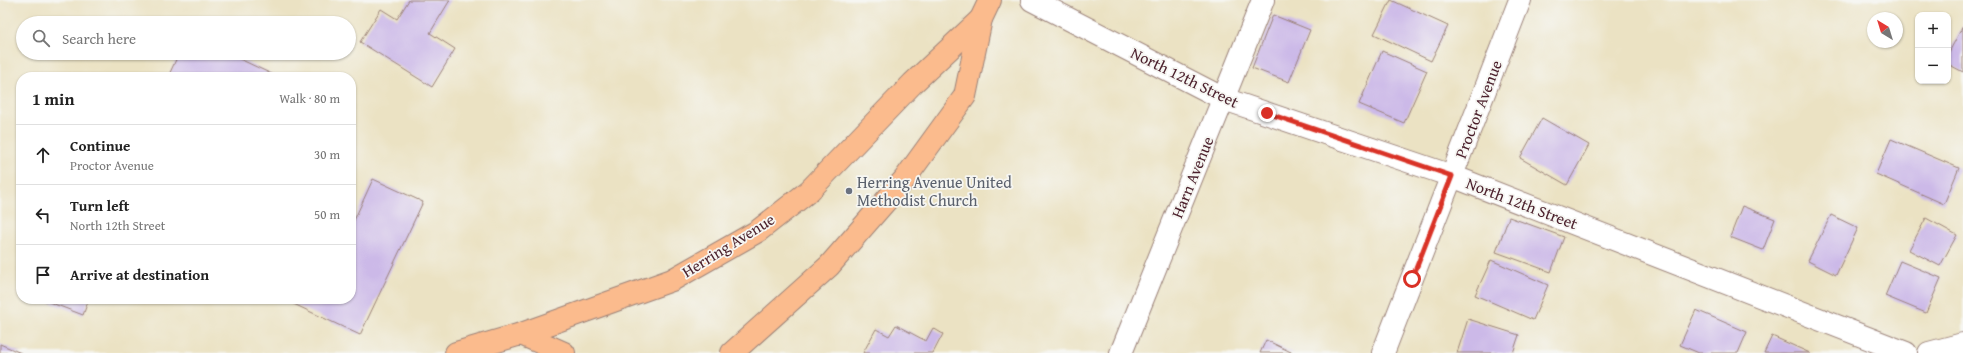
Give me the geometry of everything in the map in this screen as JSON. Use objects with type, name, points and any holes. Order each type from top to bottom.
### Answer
[{"type":"main road","name":"Herring Avenue","points":[[456,353],[521,334],[672,280],[758,231],[809,191],[986,10]]},
{"type":"main road","name":"Herring Avenue","points":[[732,353],[829,266],[904,180],[965,96],[986,10]]},
{"type":"main road","points":[[521,334],[564,353]]},
{"type":"street","name":"North 12th Street","points":[[1032,0],[1224,99],[1452,176],[1906,353]]},
{"type":"street","name":"Harn Avenue","points":[[1121,353],[1263,0]]},
{"type":"street","name":"Proctor Avenue","points":[[1384,353],[1520,0]]},
{"type":"street","points":[[1929,353],[1963,344]]},
{"type":"building","points":[[409,0],[450,0],[430,33],[455,49],[432,87],[360,42],[381,9],[397,19]]},
{"type":"building","points":[[1391,0],[1448,26],[1431,61],[1374,34]]},
{"type":"building","points":[[1273,15],[1310,30],[1289,82],[1252,68]]},
{"type":"building","points":[[1963,26],[1963,72],[1951,66],[1951,48]]},
{"type":"building","points":[[1382,51],[1427,71],[1404,123],[1359,104]]},
{"type":"building","points":[[176,60],[242,60],[267,72],[170,72]]},
{"type":"building","points":[[1542,118],[1589,145],[1567,185],[1520,158]]},
{"type":"building","points":[[1891,139],[1959,168],[1944,204],[1876,174]]},
{"type":"building","points":[[373,179],[423,202],[360,335],[294,304],[356,304],[356,216]]},
{"type":"building","points":[[1742,206],[1775,219],[1763,250],[1730,237]]},
{"type":"building","points":[[1831,215],[1858,228],[1836,275],[1808,261]]},
{"type":"building","points":[[1509,217],[1564,237],[1551,272],[1496,252]]},
{"type":"building","points":[[1926,218],[1957,235],[1940,266],[1909,250]]},
{"type":"building","points":[[1491,260],[1548,285],[1533,320],[1475,295]]},
{"type":"building","points":[[1900,261],[1941,278],[1926,313],[1885,296]]},
{"type":"building","points":[[54,304],[87,304],[83,315]]},
{"type":"building","points":[[1696,310],[1747,332],[1738,353],[1699,353],[1680,345]]},
{"type":"building","points":[[1468,319],[1519,335],[1513,353],[1457,353]]},
{"type":"building","points":[[896,325],[926,341],[933,328],[943,334],[933,353],[863,353],[876,329],[889,336]]},
{"type":"building","points":[[1772,336],[1810,353],[1764,353]]},
{"type":"building","points":[[1266,340],[1293,353],[1260,353]]},
{"type":"building","points":[[0,344],[21,353],[0,353]]},
{"type":"place","name":"Herring Avenue United Methodist Church","points":[[849,191]]},
{"type":"route","points":[[1267,113],[1452,176],[1412,279]]}]
